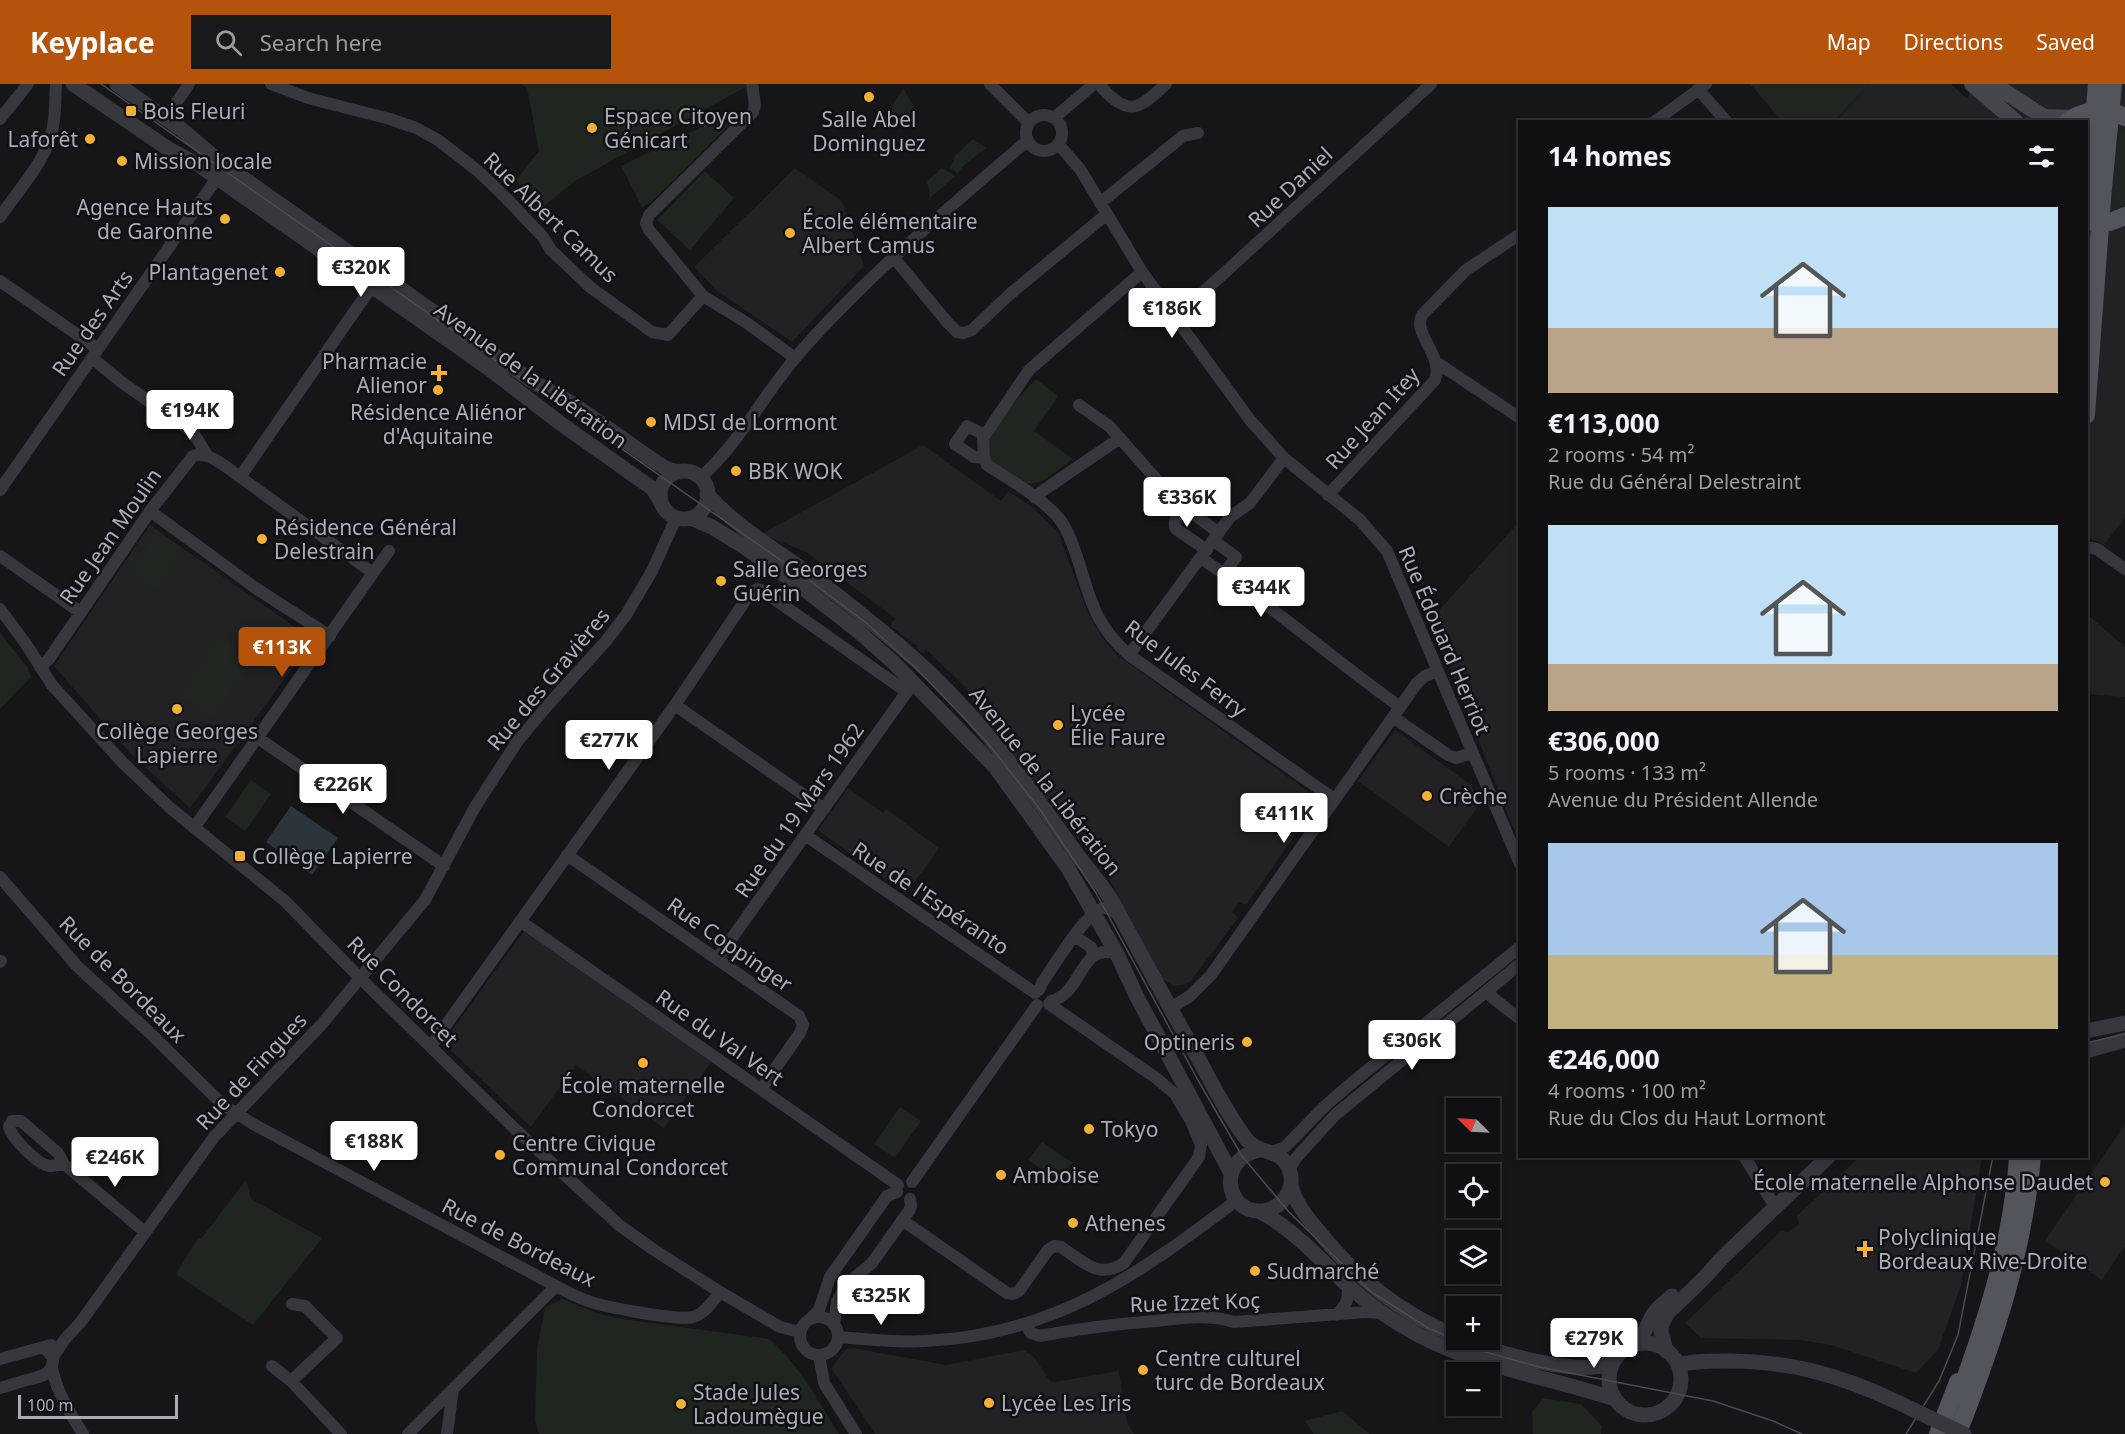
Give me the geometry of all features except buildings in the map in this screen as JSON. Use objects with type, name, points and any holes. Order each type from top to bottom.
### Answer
[{"type":"main road","points":[[1972,84],[2014,120]]},
{"type":"main road","points":[[1993,84],[2044,117],[2069,120],[2110,113]]},
{"type":"main road","points":[[2097,84],[2110,113]]},
{"type":"main road","points":[[2088,337],[2091,220],[2113,84]]},
{"type":"main road","points":[[2091,220],[2125,216]]},
{"type":"main road","points":[[1938,1434],[1982,1308],[2003,1229],[2008,1193],[2006,1158]]},
{"type":"main road","points":[[1944,1434],[1963,1384],[1999,1270],[2009,1230],[2018,1158]]},
{"type":"main road","points":[[1951,1434],[1970,1388],[2007,1270],[2016,1230],[2026,1158]]},
{"type":"main road","points":[[1957,1434],[1984,1364],[2013,1272],[2023,1232],[2032,1158]]},
{"type":"street","points":[[0,118],[28,84]]},
{"type":"street","points":[[0,217],[49,143],[56,84]]},
{"type":"street","name":"Avenue de la Libération","points":[[73,84],[167,148],[199,165],[487,367],[560,423],[643,481],[653,489],[661,502]]},
{"type":"street","name":"Avenue de la Libération","points":[[117,84],[166,118],[220,162],[532,381],[573,404],[657,463],[679,472]]},
{"type":"street","points":[[166,118],[189,84]]},
{"type":"street","points":[[271,84],[286,87]]},
{"type":"street","points":[[752,84],[755,105],[753,112],[649,215],[646,223],[649,230],[703,296],[747,323],[795,358]]},
{"type":"street","points":[[990,84],[1029,123]]},
{"type":"street","points":[[1054,118],[1095,84],[1121,104],[1131,107],[1139,105],[1166,84]]},
{"type":"street","name":"Rue Daniel","points":[[1175,318],[1431,84]]},
{"type":"street","name":"Rue Albert Camus","points":[[286,87],[308,98],[416,128],[438,140],[478,171],[536,229],[551,250],[591,287],[652,332],[669,335],[703,296]]},
{"type":"street","points":[[1657,120],[1702,87],[1726,120]]},
{"type":"street","points":[[1041,115],[1054,118],[1062,133],[1058,144],[1053,148],[1042,150],[1036,148],[1028,140],[1029,123],[1041,115]]},
{"type":"street","points":[[1100,202],[1183,136],[1198,133]]},
{"type":"street","points":[[700,478],[722,455],[795,358],[845,303],[1028,140]]},
{"type":"street","name":"Rue Édouard Herriot","points":[[1058,144],[1080,169],[1142,272],[1250,420],[1284,458],[1370,530],[1387,551],[1518,859]]},
{"type":"street","name":"Rue des Arts","points":[[0,490],[217,178]]},
{"type":"street","points":[[894,258],[948,323],[957,332],[964,333],[972,330],[1011,294],[1107,214]]},
{"type":"street","name":"Rue Jean Itey","points":[[1329,495],[1432,384],[1438,373],[1436,362],[1421,329],[1419,320],[1422,315],[1466,270],[1518,235]]},
{"type":"street","points":[[984,458],[983,438],[1029,370],[1142,272]]},
{"type":"street","points":[[0,282],[95,353],[124,384],[193,432],[207,455],[373,573]]},
{"type":"street","points":[[240,477],[372,286]]},
{"type":"street","points":[[1436,362],[1518,417]]},
{"type":"street","points":[[1079,405],[1109,426],[1184,507],[1210,546],[1224,574],[1275,610],[1448,755],[1456,758],[1472,753]]},
{"type":"street","name":"Rue Jules Ferry","points":[[985,435],[967,426],[955,444],[974,457],[984,458],[987,465],[1035,498],[1062,522],[1073,544],[1094,611],[1103,628],[1129,655],[1334,799]]},
{"type":"street","points":[[1035,498],[1120,438]]},
{"type":"street","name":"Rue Jean Moulin","points":[[40,667],[49,659],[150,511],[193,456],[207,455]]},
{"type":"street","points":[[1129,655],[1230,517],[1250,503],[1284,458]]},
{"type":"street","points":[[679,472],[694,473],[700,478],[708,494],[701,512],[683,518],[669,514],[661,502],[660,490],[664,482],[672,474],[679,472]]},
{"type":"street","name":"Avenue de la Libération","points":[[708,494],[732,519],[813,576],[941,683],[1006,758],[1105,888],[1227,1109],[1248,1141],[1266,1151]]},
{"type":"street","points":[[1184,507],[1174,525],[1210,546],[1236,557],[1224,574]]},
{"type":"street","points":[[150,511],[255,587],[330,636]]},
{"type":"street","name":"Avenue de la Libération","points":[[683,518],[712,527],[743,546],[803,588],[858,631],[910,688],[996,768],[1058,851],[1118,954],[1137,997],[1231,1173]]},
{"type":"street","name":"Rue des Gravières","points":[[360,978],[424,900],[475,807],[517,742],[626,615],[683,518]]},
{"type":"street","points":[[2088,547],[2097,549],[2125,568]]},
{"type":"street","points":[[194,828],[389,551]]},
{"type":"street","points":[[0,556],[80,612]]},
{"type":"street","points":[[431,1046],[675,705],[751,592],[757,589],[763,591],[910,688]]},
{"type":"street","name":"Rue Condorcet","points":[[0,609],[27,644],[47,679],[123,763],[194,828],[285,901],[360,978],[514,1128],[619,1225],[720,1292]]},
{"type":"street","points":[[1170,1008],[1190,996],[1211,975],[1416,683],[1425,676],[1438,671]]},
{"type":"street","name":"Rue du 19 Mars 1962","points":[[717,959],[910,688]]},
{"type":"street","points":[[675,705],[824,809]]},
{"type":"street","points":[[258,738],[444,866]]},
{"type":"street","name":"Rue de l'Espéranto","points":[[805,835],[1156,1078],[1175,1095],[1202,1145],[1199,1156],[1124,1263],[1106,1271],[1097,1270],[1061,1246],[1054,1246],[1047,1250],[1019,1291],[1013,1294],[1007,1293],[902,1220]]},
{"type":"street","name":"Rue Coppinger","points":[[567,855],[799,1016],[803,1025],[800,1033],[761,1089]]},
{"type":"street","name":"Rue de Bordeaux","points":[[0,877],[77,966],[222,1104],[237,1114],[554,1285],[599,1304],[678,1317],[691,1317],[700,1314],[720,1292]]},
{"type":"street","name":"Avenue de la Libération","points":[[1093,913],[1108,908],[1121,917]]},
{"type":"street","points":[[912,1182],[1042,998],[1042,983],[1074,936],[1093,913]]},
{"type":"street","name":"Rue du Val Vert","points":[[520,921],[761,1089],[897,1188]]},
{"type":"street","points":[[1074,936],[1091,947],[1093,955]]},
{"type":"street","points":[[1518,949],[1348,1086],[1285,1147],[1242,1156],[1231,1173],[1232,1192],[1237,1200],[1250,1209],[1259,1211],[1272,1209],[1281,1203],[1287,1195],[1290,1178],[1301,1152],[1335,1115],[1518,966]]},
{"type":"street","points":[[1042,998],[1065,995],[1093,955],[1105,951],[1118,954]]},
{"type":"street","name":"Rue de Fingues","points":[[48,1362],[81,1323],[225,1123],[237,1114],[322,1024],[360,978]]},
{"type":"street","points":[[1488,991],[1493,998],[1518,1017]]},
{"type":"street","points":[[2088,1031],[2125,1023]]},
{"type":"street","points":[[2088,1050],[2125,1040]]},
{"type":"street","points":[[1266,1151],[1286,1162],[1293,1196],[1326,1241],[1357,1273],[1392,1301],[1446,1331]]},
{"type":"street","points":[[1745,1158],[1776,1209]]},
{"type":"street","points":[[1666,1351],[1661,1336],[1663,1320],[1667,1314],[1827,1158]]},
{"type":"street","points":[[64,1164],[146,1232]]},
{"type":"street","points":[[910,1199],[911,1206],[872,1263],[847,1284],[837,1301],[834,1325],[838,1338],[834,1348],[830,1352],[813,1355],[801,1343],[800,1332],[806,1322],[819,1310],[830,1277],[887,1196],[903,1181],[912,1182]]},
{"type":"street","points":[[897,1188],[903,1199],[910,1199],[916,1190],[912,1182]]},
{"type":"street","points":[[838,1338],[923,1342],[987,1335],[1026,1325],[1080,1304],[1122,1280],[1159,1258],[1237,1200]]},
{"type":"street","points":[[1259,1211],[1290,1232],[1347,1285],[1383,1313],[1423,1337],[1459,1354],[1497,1367],[1615,1399]]},
{"type":"street","points":[[1492,1350],[1541,1361],[1582,1367],[1600,1366],[1616,1358],[1642,1338],[1660,1306],[1700,1271],[1722,1258]]},
{"type":"street","points":[[408,1434],[552,1290],[554,1285]]},
{"type":"street","points":[[1336,1315],[1347,1302],[1347,1285]]},
{"type":"street","points":[[720,1292],[772,1323],[800,1332]]},
{"type":"street","points":[[291,1382],[337,1338],[305,1306],[292,1304]]},
{"type":"street","name":"Rue Izzet Koç","points":[[1026,1325],[1031,1333],[1039,1335],[1094,1326],[1196,1317],[1220,1318],[1234,1322],[1366,1312],[1383,1313]]},
{"type":"street","points":[[810,1319],[821,1317],[831,1321],[834,1325]]},
{"type":"street","points":[[1616,1358],[1610,1381],[1615,1399],[1620,1405],[1641,1416],[1658,1413],[1671,1404],[1677,1394],[1681,1379],[1678,1365],[1666,1351],[1656,1345],[1644,1343],[1632,1346]]},
{"type":"street","points":[[819,1355],[824,1383],[856,1434]]},
{"type":"street","points":[[0,1359],[48,1362]]},
{"type":"street","points":[[1678,1365],[1694,1362],[1752,1361],[1794,1365],[1827,1373],[1895,1401],[1965,1434]]},
{"type":"street","points":[[48,1362],[66,1406],[83,1434]]},
{"type":"street","points":[[0,1388],[48,1362]]},
{"type":"street","points":[[272,1366],[291,1382],[341,1434]]},
{"type":"street","points":[[447,1434],[453,1389]]},
{"type":"shaded area","points":[[521,84],[751,84],[575,181],[538,211],[516,180],[539,151],[527,88]]},
{"type":"shaded area","points":[[1750,84],[1869,84],[1836,120],[1781,120]]},
{"type":"shaded area","points":[[1869,84],[1951,84],[1967,99],[1973,84],[2125,84],[2125,517],[2104,545],[2089,537],[2088,552],[2088,120],[1837,120]]},
{"type":"shaded area","points":[[903,88],[918,113],[908,125],[888,113]]},
{"type":"shaded area","points":[[734,111],[731,123],[650,203],[642,207],[621,166]]},
{"type":"shaded area","points":[[2119,127],[2125,131],[2125,204],[2112,209]]},
{"type":"shaded area","points":[[973,139],[986,148],[962,167],[958,174],[950,168],[955,156]]},
{"type":"shaded area","name":"École élémentaire Albert Camus","points":[[795,168],[842,201],[864,266],[792,342],[716,290],[694,267]]},
{"type":"shaded area","points":[[942,168],[955,176],[930,198],[927,181]]},
{"type":"shaded area","points":[[705,171],[734,198],[690,250],[657,220]]},
{"type":"shaded area","points":[[1036,379],[1058,396],[1034,431],[1073,459],[1038,482],[1020,482],[995,466],[987,450],[987,441],[1001,419]]},
{"type":"shaded area","name":"Lycée Élie Faure","points":[[923,445],[1001,501],[1008,491],[1032,507],[1059,534],[1088,614],[1101,636],[1117,655],[1320,800],[1246,905],[1239,902],[1232,911],[1238,918],[1191,981],[1183,985],[1174,986],[1162,979],[1110,880],[980,715],[965,687],[926,649],[923,653],[917,649],[918,646],[890,626],[895,618],[806,552],[762,534]]},
{"type":"shaded area","points":[[1518,523],[1518,840],[1431,619]]},
{"type":"shaded area","name":"Collège Georges Lapierre","points":[[150,525],[313,640],[190,808],[130,753],[54,666]]},
{"type":"shaded area","points":[[155,533],[183,552],[156,590],[130,570]]},
{"type":"shaded area","points":[[2088,615],[2125,647],[2125,697],[2088,694]]},
{"type":"shaded area","points":[[0,633],[28,668],[31,677],[0,709]]},
{"type":"shaded area","points":[[219,637],[252,661],[213,718],[179,694]]},
{"type":"shaded area","name":"Crèche","points":[[1395,730],[1471,785],[1479,805],[1449,847],[1358,781]]},
{"type":"shaded area","points":[[251,780],[271,794],[245,831],[225,817]]},
{"type":"shaded area","points":[[848,788],[883,813],[886,809],[939,848],[906,894],[818,830]]},
{"type":"shaded area","points":[[291,806],[338,838],[312,875],[266,842]]},
{"type":"shaded area","points":[[524,931],[711,1062],[664,1128],[576,1065],[531,1127],[443,1043]]},
{"type":"shaded area","points":[[900,1107],[921,1121],[895,1158],[874,1144]]},
{"type":"shaded area","name":"École maternelle Alphonse Daudet","points":[[2125,1124],[2125,1246],[2102,1280],[2045,1241]]},
{"type":"shaded area","points":[[1042,1142],[1073,1163],[1056,1179],[1028,1160]]},
{"type":"shaded area","name":"Polyclinique Bordeaux Rive-Droite","points":[[1858,1158],[1982,1158],[1961,1285],[1938,1350],[1916,1373],[1831,1345],[1801,1340],[1701,1338],[1685,1323],[1781,1231],[1788,1232],[1799,1224],[1797,1216]]},
{"type":"shaded area","points":[[246,1180],[251,1199],[322,1238],[253,1325],[176,1274],[198,1238],[201,1239]]},
{"type":"shaded area","points":[[562,1299],[599,1314],[629,1320],[769,1339],[799,1372],[839,1434],[539,1434],[535,1421],[537,1349],[545,1307]]},
{"type":"shaded area","name":"Lycée Les Iris","points":[[853,1348],[946,1365],[1024,1350],[1034,1357],[1050,1381],[1055,1382],[1119,1371],[1127,1423],[1134,1434],[875,1434],[831,1368],[846,1349]]},
{"type":"shaded area","points":[[1543,1398],[1581,1404],[1602,1426],[1601,1434],[1533,1434],[1532,1412]]},
{"type":"shaded area","points":[[1342,1411],[1370,1434],[1314,1434],[1305,1421]]},
{"type":"tram line","points":[[101,84],[809,580],[865,622],[917,669],[986,741],[1039,808],[1096,893],[1242,1156],[1289,1212],[1370,1291],[1428,1328],[1482,1351],[1539,1367],[1713,1401],[1773,1421],[1802,1434]]},
{"type":"tram line","points":[[2088,1043],[2125,1034]]},
{"type":"tram line","points":[[1906,1434],[1939,1381],[1958,1335],[1993,1158]]},
{"type":"place","name":"Salle Abel Dominguez","points":[[869,97]]},
{"type":"place","name":"Bois Fleuri","points":[[131,111]]},
{"type":"place","name":"Espace Citoyen Génicart","points":[[592,128]]},
{"type":"place","name":"Laforêt","points":[[90,139]]},
{"type":"place","name":"Mission locale","points":[[122,161]]},
{"type":"place","name":"Agence Hauts de Garonne","points":[[225,219]]},
{"type":"place","name":"École élémentaire Albert Camus","points":[[790,233]]},
{"type":"place","name":"Plantagenet","points":[[280,272]]},
{"type":"place","name":"Pharmacie Alienor","points":[[439,373]]},
{"type":"place","name":"Résidence Aliénor d'Aquitaine","points":[[438,390]]},
{"type":"place","name":"MDSI de Lormont","points":[[651,422]]},
{"type":"place","name":"BBK WOK","points":[[736,471]]},
{"type":"place","name":"Résidence Général Delestrain","points":[[262,539]]},
{"type":"place","name":"Salle Georges Guérin","points":[[721,581]]},
{"type":"place","name":"Collège Georges Lapierre","points":[[177,709]]},
{"type":"place","name":"Lycée Élie Faure","points":[[1058,725]]},
{"type":"place","name":"Crèche","points":[[1427,796]]},
{"type":"place","name":"Collège Lapierre","points":[[240,856]]},
{"type":"place","name":"Optineris","points":[[1247,1042]]},
{"type":"place","name":"École maternelle Condorcet","points":[[643,1063]]},
{"type":"place","name":"Tokyo","points":[[1089,1129]]},
{"type":"place","name":"Centre Civique Communal Condorcet","points":[[500,1155]]},
{"type":"place","name":"Amboise","points":[[1001,1175]]},
{"type":"place","name":"École maternelle Alphonse Daudet","points":[[2105,1182]]},
{"type":"place","name":"Athenes","points":[[1073,1223]]},
{"type":"place","name":"Polyclinique Bordeaux Rive-Droite","points":[[1865,1249]]},
{"type":"place","name":"Sudmarché","points":[[1255,1271]]},
{"type":"place","name":"Centre culturel turc de Bordeaux","points":[[1143,1370]]},
{"type":"place","name":"Lycée Les Iris","points":[[989,1403]]},
{"type":"place","name":"Stade Jules Ladoumègue","points":[[681,1404]]}]
